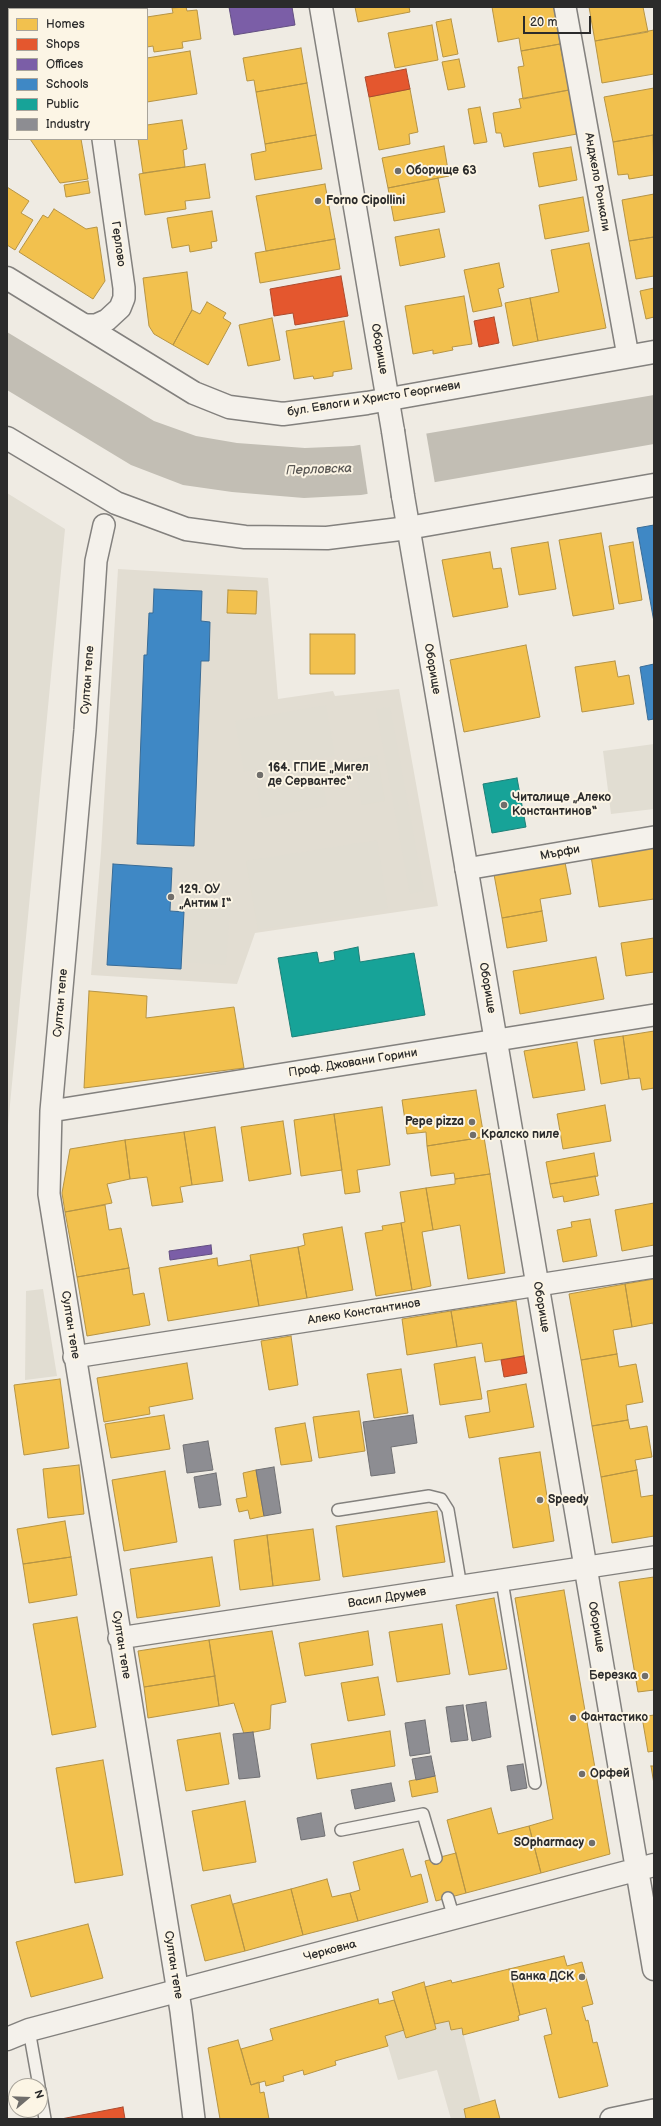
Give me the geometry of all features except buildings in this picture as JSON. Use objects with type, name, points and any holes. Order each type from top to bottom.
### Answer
[{"type":"street","name":"Оборище","points":[[321,7],[408,528],[586,1568],[646,1868],[654,1968]]},
{"type":"street","name":"Анджело Ронкали","points":[[565,7],[628,356]]},
{"type":"street","name":"Герлово","points":[[86,325],[96,325],[107,320],[120,308],[124,298],[124,288],[103,140]]},
{"type":"street","name":"бул. Евлоги и Христо Георгиеви","points":[[7,278],[86,325],[179,386],[229,407],[283,414],[387,399],[654,352]]},
{"type":"street","points":[[7,438],[116,503],[186,529],[245,537],[327,538],[408,528],[654,485]]},
{"type":"street","name":"Султан тепе","points":[[104,525],[96,561],[84,738],[51,1111],[49,1194],[177,1991],[194,2119]]},
{"type":"street","name":"Мърфи","points":[[466,869],[654,837]]},
{"type":"street","name":"Проф. Джовани Горини","points":[[51,1111],[654,1015]]},
{"type":"street","name":"Алеко Константинов","points":[[74,1357],[654,1267]]},
{"type":"street","name":"Васил Друмев","points":[[120,1638],[654,1557]]},
{"type":"street","name":"Черковна","points":[[7,2039],[29,2030],[177,1991],[451,1908],[646,1868]]},
{"type":"street","points":[[611,2119],[654,2110]]},
{"type":"lane","points":[[338,1510],[429,1496],[441,1499],[448,1510],[461,1587]]},
{"type":"lane","points":[[502,1581],[535,1783]]},
{"type":"lane","points":[[341,1830],[423,1814],[436,1858]]},
{"type":"lane","points":[[29,2030],[38,2078]]},
{"type":"shaded area","points":[[7,493],[65,529],[7,1136]]},
{"type":"shaded area","name":"164. ГПИЕ „Мигел де Сервантес“","points":[[118,569],[268,578],[278,699],[333,691],[335,696],[399,689],[438,906],[255,933],[237,984],[91,975],[101,852]]},
{"type":"shaded area","points":[[326,705],[335,756],[244,772],[235,721]]},
{"type":"shaded area","points":[[390,707],[424,891],[410,894],[376,709]]},
{"type":"shaded area","points":[[654,744],[654,809],[611,814],[603,751]]},
{"type":"shaded area","points":[[377,755],[385,801],[362,805],[353,759]]},
{"type":"shaded area","points":[[321,776],[327,806],[262,818],[257,788]]},
{"type":"shaded area","points":[[377,840],[388,909],[258,930],[246,861]]},
{"type":"shaded area","points":[[188,893],[231,897],[226,965],[183,962]]},
{"type":"shaded area","points":[[43,1289],[57,1376],[25,1380],[26,1291]]},
{"type":"shaded area","points":[[449,2021],[452,2030],[462,2028],[481,2104],[464,2109],[466,2119],[451,2119],[437,2070],[398,2080],[385,2036],[404,2030],[406,2038],[436,2029],[435,2024]]},
{"type":"water","name":"Перловска","points":[[7,332],[154,421],[196,436],[237,443],[305,448],[353,446],[654,395],[654,444],[361,495],[304,498],[232,492],[183,485],[131,465],[7,390]]},
{"type":"pier","points":[[426,432],[435,484],[368,496],[360,443]]},
{"type":"place","name":"Оборище 63","points":[[398,171]]},
{"type":"place","name":"Forno Cipollini","points":[[318,201]]},
{"type":"place","name":"164. ГПИЕ „Мигел де Сервантес“","points":[[260,775]]},
{"type":"place","name":"Читалище „Алеко Константинов“","points":[[504,805]]},
{"type":"place","name":"129. ОУ „Антим I“","points":[[171,897]]},
{"type":"place","name":"Pepe pizza","points":[[472,1122]]},
{"type":"place","name":"Кралско пиле","points":[[473,1135]]},
{"type":"place","name":"Speedy","points":[[540,1500]]},
{"type":"place","name":"Березка","points":[[645,1676]]},
{"type":"place","name":"Фантастико","points":[[573,1718]]},
{"type":"place","name":"Орфей","points":[[582,1774]]},
{"type":"place","name":"SOpharmacy","points":[[592,1843]]},
{"type":"place","name":"Банка ДСК","points":[[582,1977]]}]
